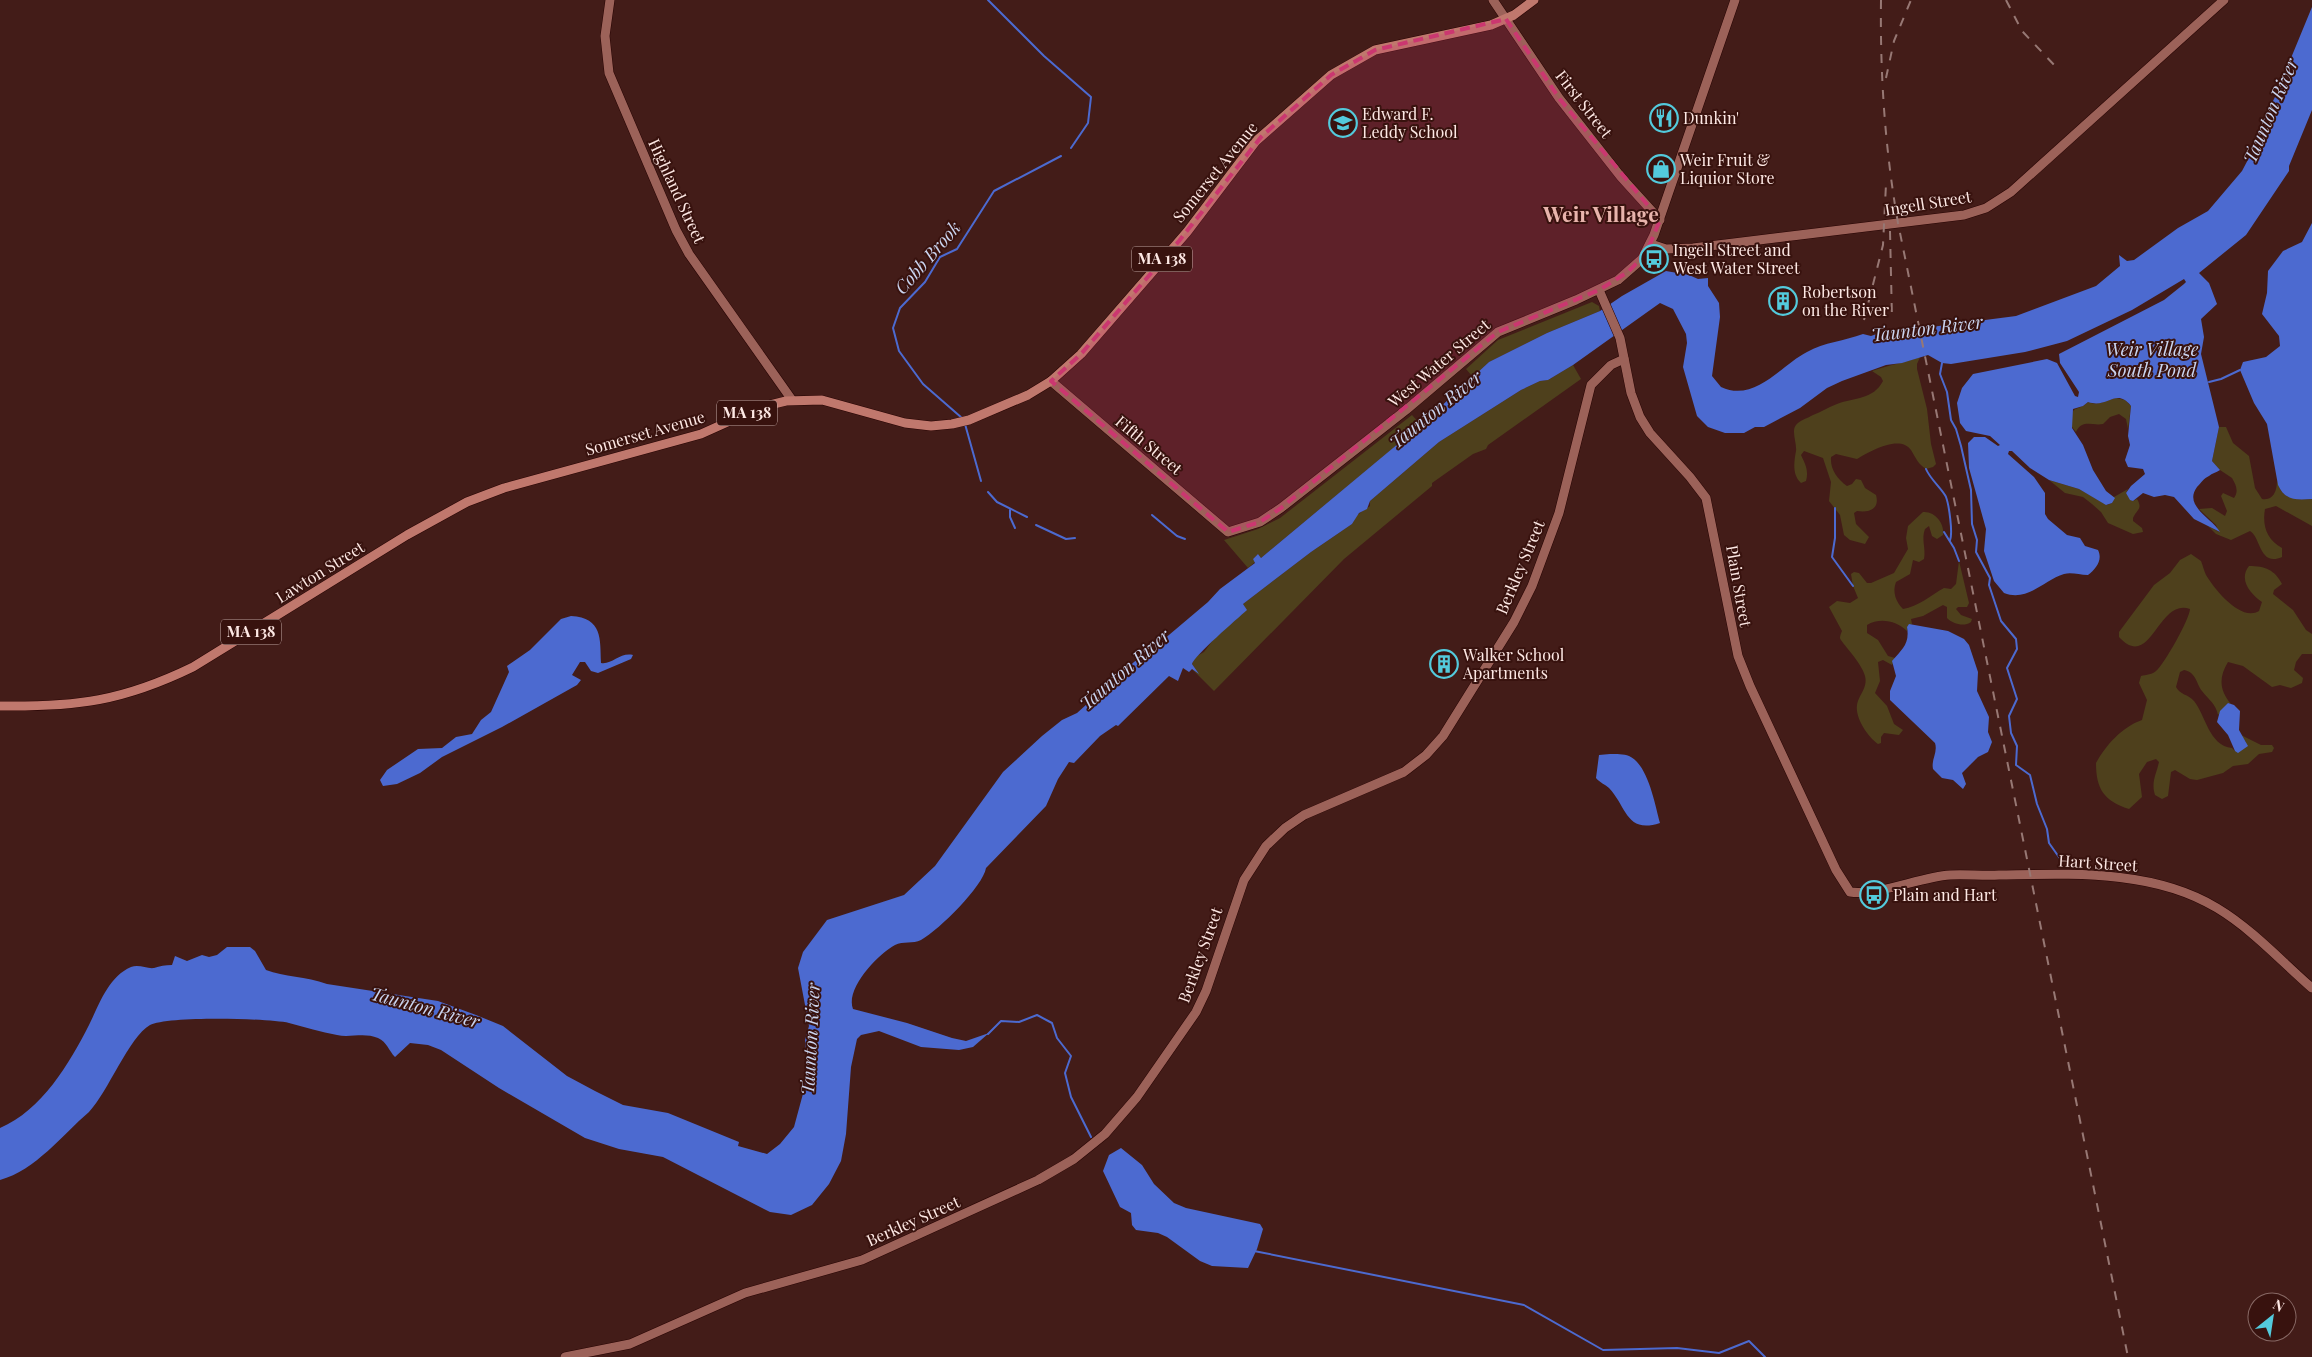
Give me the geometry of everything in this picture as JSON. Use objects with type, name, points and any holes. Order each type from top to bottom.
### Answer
[{"type":"main road","name":"Highland Street","points":[[610,0],[604,36],[609,73],[676,230],[689,254],[792,400]]},
{"type":"main road","name":"First Street","points":[[1493,0],[1559,98],[1621,177],[1660,220]]},
{"type":"main road","name":"Somerset Avenue","points":[[467,502],[512,486],[701,434],[761,407],[792,400],[828,401],[914,425],[939,425],[965,421],[1013,402],[1051,381],[1081,354],[1179,241],[1260,137],[1330,75],[1375,50],[1401,43],[1479,29],[1506,19],[1534,0]]},
{"type":"main road","name":"West Water Street","points":[[1228,532],[1260,522],[1281,508],[1406,410],[1498,332],[1600,290],[1636,266],[1651,244],[1660,220],[1735,0]]},
{"type":"main road","name":"Ingell Street","points":[[1651,244],[1666,249],[1693,248],[1964,216],[1981,210],[2011,192],[2224,0]]},
{"type":"main road","name":"Plain Street","points":[[1600,290],[1619,335],[1633,401],[1643,423],[1706,498],[1712,519],[1732,634],[1744,673],[1832,861],[1850,892]]},
{"type":"main road","name":"Berkley Street","points":[[565,1357],[630,1344],[744,1293],[862,1260],[1038,1180],[1074,1159],[1105,1134],[1136,1096],[1196,1012],[1206,992],[1244,880],[1266,846],[1285,828],[1304,815],[1404,772],[1426,755],[1443,736],[1511,628],[1532,586],[1559,513],[1589,390],[1600,374],[1613,363],[1625,363]]},
{"type":"main road","name":"Fifth Street","points":[[1051,381],[1228,532]]},
{"type":"main road","name":"Lawton Street","points":[[0,706],[88,703],[144,689],[166,680],[201,662],[407,535],[467,502]]},
{"type":"main road","name":"Hart Street","points":[[1850,892],[1868,891],[1954,875],[2108,876],[2151,882],[2192,895],[2224,912],[2254,935],[2312,988]]},
{"type":"highlighted area","points":[[1506,19],[1559,98],[1660,220],[1646,254],[1628,272],[1599,290],[1498,332],[1281,508],[1260,522],[1228,532],[1051,381],[1081,354],[1179,241],[1261,137],[1331,75],[1375,50]]},
{"type":"shaded area","points":[[1592,302],[1599,306],[1600,311],[1547,333],[1489,362],[1473,377],[1466,369],[1498,340]]},
{"type":"shaded area","points":[[1920,357],[1917,369],[1927,409],[1931,444],[1936,464],[1926,469],[1919,463],[1906,445],[1900,444],[1885,446],[1857,459],[1836,454],[1831,457],[1833,470],[1843,483],[1847,486],[1856,479],[1861,480],[1865,488],[1876,495],[1877,500],[1873,509],[1854,513],[1856,524],[1869,537],[1865,544],[1850,540],[1844,535],[1840,515],[1829,501],[1831,482],[1823,458],[1804,451],[1801,455],[1807,470],[1806,481],[1801,483],[1796,476],[1794,468],[1795,428],[1802,420],[1831,407],[1874,392],[1883,381],[1881,377],[1872,371]]},
{"type":"shaded area","points":[[1573,365],[1581,379],[1488,445],[1486,449],[1473,454],[1432,483],[1432,486],[1344,559],[1214,691],[1192,669],[1198,673],[1192,664],[1195,657],[1204,652],[1213,640],[1246,610],[1243,604],[1311,552],[1352,524],[1357,515],[1370,506],[1370,501],[1439,442],[1521,390],[1540,381],[1548,380]]},
{"type":"shaded area","points":[[2116,398],[2125,400],[2131,406],[2128,429],[2126,419],[2119,414],[2110,417],[2103,424],[2084,424],[2076,432],[2072,427],[2072,414],[2075,409],[2088,402],[2099,403]]},
{"type":"shaded area","points":[[1412,415],[1421,425],[1261,558],[1258,554],[1253,559],[1255,562],[1248,568],[1224,540],[1258,529],[1280,518]]},
{"type":"shaded area","points":[[2219,427],[2226,427],[2233,443],[2249,456],[2255,488],[2262,499],[2272,497],[2277,480],[2279,487],[2285,495],[2295,499],[2312,499],[2312,526],[2276,506],[2265,509],[2265,527],[2269,537],[2282,548],[2282,557],[2274,559],[2265,555],[2254,534],[2250,531],[2231,540],[2216,534],[2208,526],[2219,532],[2216,525],[2199,509],[2212,508],[2225,516],[2227,511],[2221,496],[2223,493],[2234,498],[2237,490],[2232,478],[2220,470],[2212,461]]},
{"type":"shaded area","points":[[2049,480],[2079,489],[2107,505],[2112,503],[2114,497],[2128,489],[2126,493],[2133,501],[2137,499],[2139,505],[2133,521],[2142,528],[2143,532],[2133,534],[2108,523],[2101,512],[2083,497],[2065,493]]},
{"type":"shaded area","points":[[1923,512],[1927,512],[1938,519],[1941,523],[1943,535],[1937,539],[1932,536],[1929,526],[1925,529],[1923,536],[1924,559],[1919,562],[1913,560],[1910,574],[1896,582],[1894,589],[1898,603],[1903,609],[1909,608],[1944,588],[1951,589],[1956,584],[1959,561],[1969,603],[1967,607],[1958,607],[1956,609],[1961,615],[1972,619],[1971,622],[1965,624],[1952,622],[1947,618],[1947,607],[1943,605],[1923,616],[1911,619],[1912,624],[1907,627],[1907,631],[1888,621],[1877,621],[1867,625],[1867,633],[1878,640],[1888,656],[1895,658],[1892,665],[1883,660],[1878,662],[1880,681],[1875,693],[1887,706],[1894,724],[1903,730],[1899,735],[1884,733],[1881,737],[1881,743],[1878,744],[1870,737],[1858,716],[1857,705],[1864,688],[1865,676],[1860,665],[1841,640],[1842,631],[1829,607],[1837,601],[1850,603],[1858,598],[1851,574],[1854,572],[1859,573],[1867,583],[1894,573],[1908,549],[1906,538],[1908,526]]},
{"type":"shaded area","points":[[2191,554],[2201,561],[2206,575],[2222,596],[2229,603],[2244,612],[2252,613],[2259,611],[2262,602],[2250,591],[2245,581],[2246,571],[2249,566],[2265,568],[2273,572],[2282,584],[2274,590],[2273,594],[2293,610],[2306,630],[2312,634],[2312,654],[2302,654],[2296,662],[2294,670],[2303,678],[2302,683],[2291,688],[2280,685],[2272,687],[2243,666],[2228,662],[2223,673],[2222,684],[2224,694],[2231,704],[2228,703],[2218,715],[2214,705],[2202,691],[2193,675],[2184,670],[2180,672],[2176,687],[2194,701],[2208,729],[2218,742],[2235,751],[2246,742],[2241,735],[2261,745],[2272,745],[2274,748],[2272,752],[2259,754],[2248,764],[2233,766],[2223,773],[2197,780],[2190,779],[2175,770],[2171,772],[2168,796],[2162,799],[2155,795],[2154,786],[2159,762],[2156,759],[2147,762],[2139,774],[2142,797],[2129,809],[2113,802],[2103,793],[2096,772],[2096,763],[2115,737],[2128,727],[2142,720],[2147,700],[2139,683],[2141,676],[2153,673],[2160,667],[2181,631],[2190,609],[2179,608],[2170,613],[2147,640],[2139,646],[2130,645],[2119,637],[2119,632],[2154,585],[2170,573],[2180,560]]},
{"type":"water","points":[[2312,7],[2312,110],[2289,166],[2289,171],[2246,235],[2199,273],[2209,283],[2217,304],[2201,319],[2204,337],[2201,354],[2219,427],[2212,461],[2220,470],[2211,474],[2197,487],[2194,500],[2200,511],[2220,532],[2194,519],[2174,497],[2165,495],[2154,497],[2143,493],[2133,501],[2130,500],[2126,493],[2145,474],[2143,469],[2128,467],[2125,460],[2130,445],[2128,436],[2131,406],[2121,398],[2101,403],[2088,402],[2083,406],[2073,409],[2072,428],[2083,445],[2093,470],[2106,491],[2115,498],[2112,503],[2106,505],[2079,489],[2049,480],[2030,468],[2012,451],[2009,451],[2008,454],[2034,477],[2045,493],[2045,514],[2048,519],[2067,535],[2080,538],[2085,546],[2098,550],[2100,557],[2098,564],[2088,575],[2064,574],[2028,593],[2013,595],[2004,593],[1994,581],[1984,551],[1986,529],[1969,468],[1968,443],[1974,437],[1985,437],[1998,446],[2000,445],[1990,436],[1966,431],[1960,423],[1957,403],[1962,388],[1973,374],[2047,359],[2057,363],[2075,396],[2078,397],[2079,392],[2060,363],[2059,354],[2164,300],[2186,282],[2184,279],[2132,310],[2067,341],[2025,352],[1951,364],[1942,363],[1928,355],[1902,363],[1886,365],[1827,388],[1800,408],[1764,427],[1755,427],[1744,433],[1725,433],[1708,427],[1697,416],[1683,367],[1687,343],[1686,334],[1673,309],[1660,303],[1573,365],[1548,380],[1540,381],[1521,390],[1439,442],[1370,501],[1367,509],[1359,513],[1352,524],[1311,552],[1243,604],[1247,610],[1216,637],[1192,664],[1199,674],[1192,669],[1189,672],[1183,668],[1178,681],[1169,676],[1118,726],[1116,725],[1100,736],[1074,763],[1069,762],[1058,779],[1046,806],[986,868],[977,885],[960,907],[939,927],[921,940],[895,945],[872,964],[858,982],[852,1001],[853,1009],[966,1041],[989,1033],[973,1047],[959,1050],[921,1047],[879,1031],[861,1035],[857,1039],[851,1067],[846,1134],[841,1161],[829,1184],[812,1205],[791,1215],[770,1212],[663,1157],[619,1149],[585,1138],[499,1088],[441,1050],[428,1045],[410,1043],[395,1057],[384,1042],[373,1036],[342,1036],[277,1021],[240,1019],[176,1020],[150,1025],[134,1041],[104,1092],[89,1112],[37,1160],[13,1175],[0,1180],[0,1128],[29,1110],[53,1084],[73,1055],[105,992],[116,977],[131,967],[154,968],[172,965],[175,956],[187,961],[202,955],[209,957],[217,955],[227,947],[250,947],[255,951],[266,970],[273,972],[327,984],[438,1001],[476,1015],[503,1026],[567,1076],[623,1105],[668,1113],[739,1142],[738,1146],[767,1154],[780,1144],[794,1127],[804,1090],[807,1061],[805,1040],[809,1026],[798,968],[803,952],[827,920],[904,895],[935,866],[1003,772],[1042,736],[1062,720],[1077,713],[1134,662],[1150,651],[1208,602],[1220,589],[1255,563],[1253,559],[1258,554],[1261,558],[1423,423],[1489,362],[1547,333],[1600,311],[1666,271],[1689,275],[1698,279],[1708,278],[1708,286],[1719,303],[1720,317],[1712,376],[1721,387],[1733,391],[1745,390],[1756,386],[1807,352],[1827,344],[1863,334],[1871,336],[1891,329],[1908,330],[2016,316],[2096,286],[2120,266],[2119,255],[2127,261],[2134,260],[2178,228],[2208,211],[2242,171],[2262,133],[2268,111],[2285,77]]},
{"type":"water","points":[[2312,223],[2312,499],[2301,499],[2288,497],[2278,485],[2267,424],[2254,403],[2240,370],[2243,362],[2266,357],[2280,346],[2279,336],[2262,314],[2267,293],[2268,271],[2283,251],[2302,242]]},
{"type":"water","points":[[571,616],[589,621],[598,631],[601,663],[609,662],[624,655],[633,655],[631,659],[598,673],[591,671],[585,662],[580,662],[572,675],[581,680],[577,685],[502,727],[442,757],[420,773],[397,784],[383,786],[380,780],[387,770],[418,749],[442,748],[456,737],[472,734],[481,720],[491,712],[509,672],[507,666],[530,650],[561,619]]},
{"type":"water","points":[[1909,624],[1948,631],[1964,639],[1969,645],[1978,672],[1977,691],[1989,717],[1988,732],[1992,742],[1988,752],[1978,757],[1962,773],[1966,784],[1963,789],[1953,780],[1942,778],[1933,769],[1936,750],[1935,743],[1890,700],[1890,691],[1896,676],[1892,661],[1906,642]]},
{"type":"water","points":[[2228,703],[2234,705],[2240,711],[2239,730],[2248,746],[2238,753],[2235,751],[2228,735],[2217,722],[2220,711]]},
{"type":"water","points":[[1622,754],[1636,760],[1650,786],[1660,823],[1640,825],[1634,822],[1628,817],[1609,788],[1596,778],[1599,755]]},
{"type":"water","points":[[1121,1148],[1142,1165],[1154,1184],[1174,1203],[1186,1208],[1260,1224],[1263,1229],[1257,1249],[1248,1268],[1212,1266],[1200,1261],[1167,1237],[1158,1233],[1136,1230],[1132,1225],[1131,1213],[1120,1207],[1103,1171],[1109,1155]]},
{"type":"waterway","name":"Cobb Brook","points":[[988,0],[1044,56],[1091,97],[1088,123],[1071,148]]},
{"type":"waterway","name":"Cobb Brook","points":[[962,418],[923,384],[899,351],[893,328],[900,308],[925,282],[940,257],[957,249],[994,191],[1061,156]]},
{"type":"waterway","points":[[1942,363],[1940,374],[1947,392],[1951,420],[1961,446],[1971,490],[1972,524],[1977,540],[1976,552],[1990,578],[1989,585],[2001,621],[2016,639],[2017,649],[2007,668],[2017,699],[2009,716],[2011,733],[2017,746],[2016,765],[2030,775],[2037,804],[2047,829],[2049,843],[2061,860]]},
{"type":"waterway","points":[[2209,382],[2221,379],[2240,370]]},
{"type":"waterway","name":"Cobb Brook","points":[[965,424],[981,481]]},
{"type":"waterway","points":[[1926,469],[1946,497],[1950,519],[1950,540]]},
{"type":"waterway","name":"Cobb Brook","points":[[988,492],[997,502],[1027,517]]},
{"type":"waterway","points":[[1835,508],[1835,538],[1832,557],[1853,586]]},
{"type":"waterway","points":[[1010,510],[1010,517],[1015,528]]},
{"type":"waterway","name":"Cobb Brook","points":[[1152,515],[1177,536],[1185,539]]},
{"type":"waterway","name":"Cobb Brook","points":[[1036,525],[1066,539],[1075,538]]},
{"type":"waterway","points":[[1944,532],[1954,548],[1959,561]]},
{"type":"waterway","points":[[988,1034],[1001,1021],[1019,1022],[1037,1015],[1052,1023],[1057,1038],[1071,1056],[1065,1073],[1071,1097],[1091,1137]]},
{"type":"waterway","points":[[1254,1251],[1524,1305],[1603,1350],[1677,1348],[1719,1353],[1749,1341],[1765,1357]]},
{"type":"railway","points":[[1881,0],[1884,112],[1898,223],[2128,1357]]},
{"type":"railway","points":[[1886,78],[1894,41],[1911,0]]},
{"type":"railway","points":[[2006,0],[2022,31],[2058,69]]},
{"type":"railway","points":[[1864,320],[1883,245],[1886,184]]},
{"type":"railway","points":[[1890,231],[1892,319]]},
{"type":"place","name":"Dunkin'","points":[[1664,118]]},
{"type":"place","name":"Edward F. Leddy School","points":[[1343,123]]},
{"type":"place","name":"Weir Fruit & Liquior Store","points":[[1661,169]]},
{"type":"place","name":"Ingell Street and West Water Street","points":[[1654,259]]},
{"type":"place","name":"Robertson on the River","points":[[1783,301]]},
{"type":"place","name":"Walker School Apartments","points":[[1444,664]]},
{"type":"place","name":"Plain and Hart","points":[[1874,895]]},
{"type":"district","name":"Weir Village","points":[[1601,215]]},
{"type":"water label","name":"Taunton River","points":[[2271,111]]},
{"type":"water label","name":"Taunton River","points":[[1927,329]]},
{"type":"water label","name":"Weir Village South Pond","points":[[2152,360]]},
{"type":"water label","name":"Taunton River","points":[[1436,410]]},
{"type":"water label","name":"Taunton River","points":[[1125,670]]},
{"type":"water label","name":"Taunton River","points":[[425,1008]]},
{"type":"water label","name":"Taunton River","points":[[811,1039]]}]
